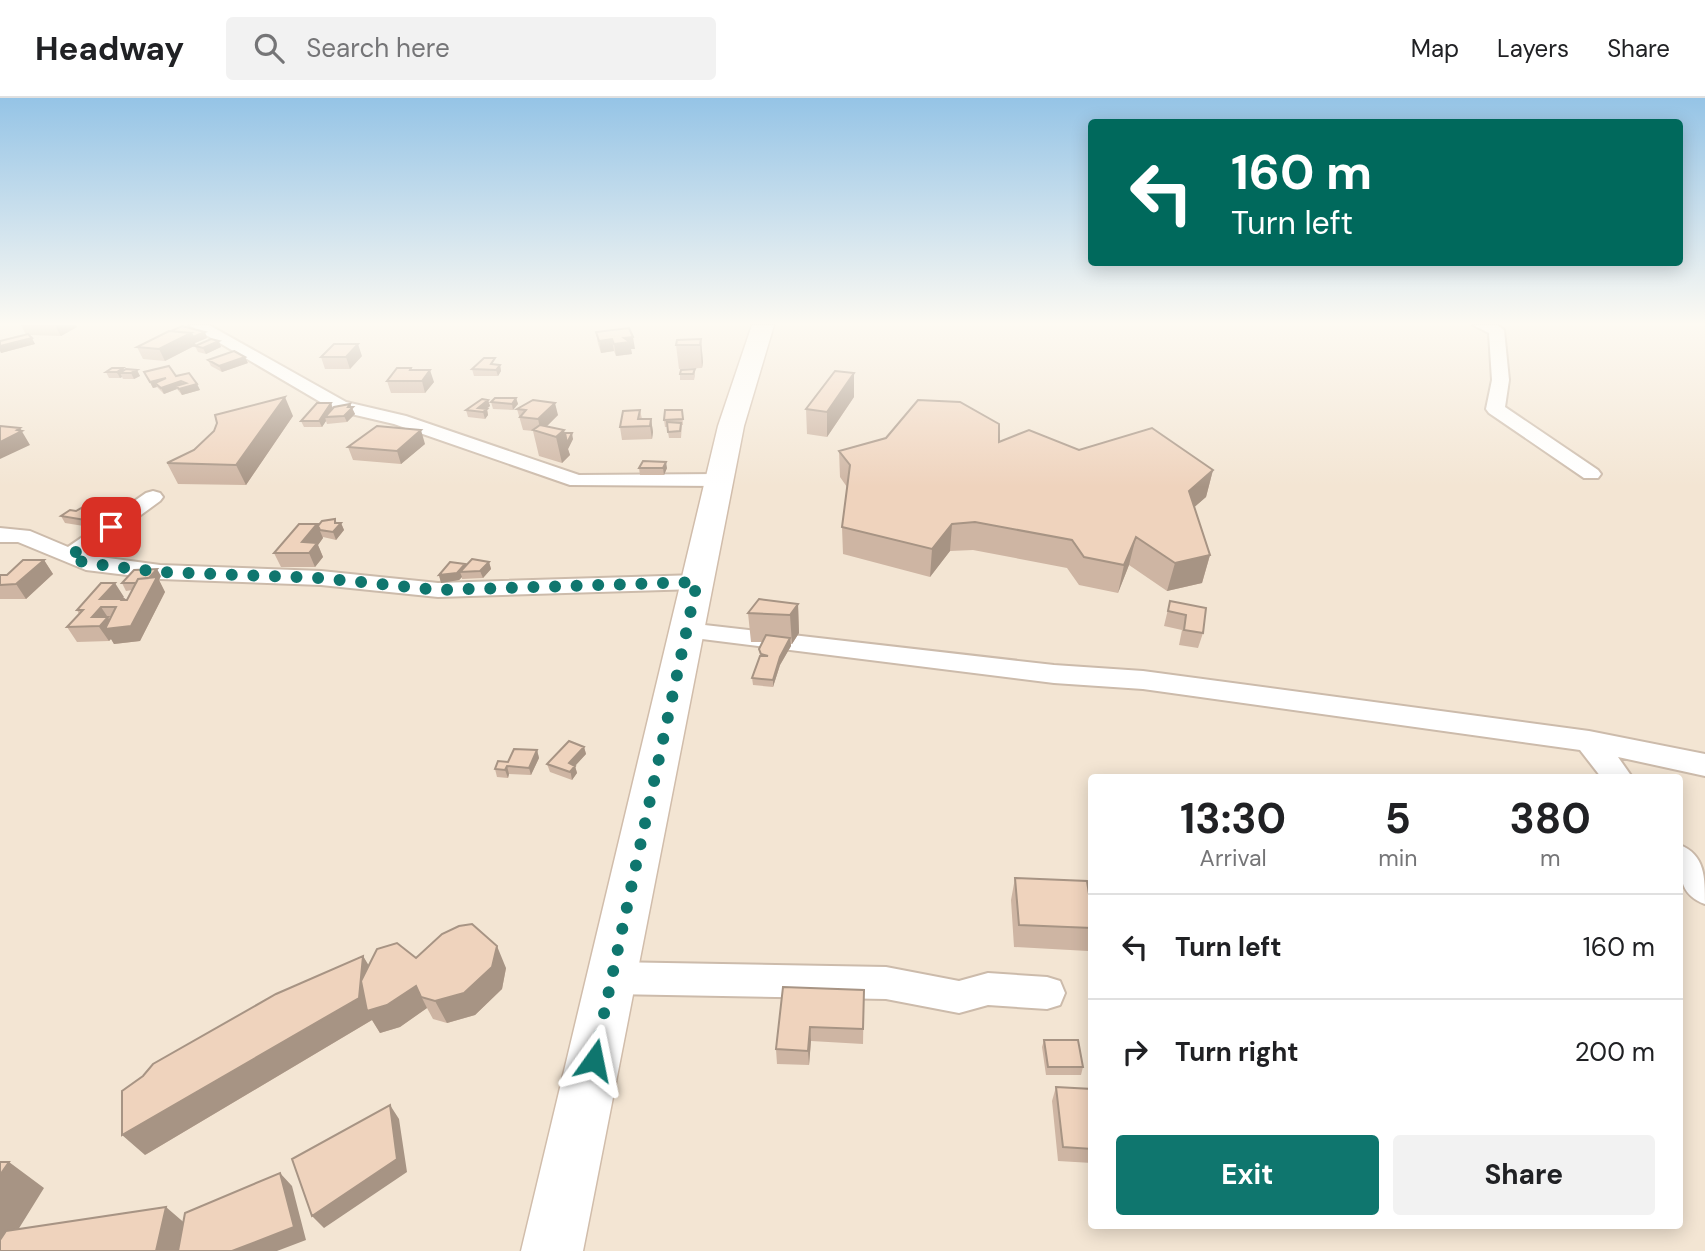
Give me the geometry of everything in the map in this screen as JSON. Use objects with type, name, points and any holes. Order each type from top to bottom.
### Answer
[{"type":"main road","points":[[552,1251],[731,426],[746,379]]},
{"type":"street","points":[[292,379],[340,406],[400,420],[577,481],[719,480]]},
{"type":"street","points":[[1502,379],[1495,410],[1591,474]]},
{"type":"street","points":[[69,557],[153,497]]},
{"type":"street","points":[[0,535],[22,536],[86,563],[160,572],[321,578],[438,590],[697,582]]},
{"type":"street","points":[[687,631],[1054,674],[1143,680],[1589,741],[1705,765]]},
{"type":"street","points":[[1589,741],[1615,774]]},
{"type":"street","points":[[1683,862],[1705,890]]},
{"type":"street","points":[[611,978],[886,983],[959,997],[988,989],[1047,993]]},
{"type":"shaded area","points":[[0,379],[1705,379],[1705,1251],[0,1251]]},
{"type":"building","points":[[164,379],[193,379],[197,384],[179,389],[176,386],[186,383],[181,381],[161,388],[155,383]]},
{"type":"building","points":[[389,379],[424,379],[422,381],[387,381]]},
{"type":"building","points":[[829,379],[850,379],[827,412],[806,409]]},
{"type":"building","points":[[285,397],[236,465],[167,463],[194,450],[214,431],[217,423],[215,415]]},
{"type":"building","points":[[495,398],[516,398],[512,404],[491,402]]},
{"type":"building","points":[[482,399],[488,400],[478,408],[487,409],[483,412],[466,410]]},
{"type":"building","points":[[533,400],[555,403],[538,419],[520,417],[526,410],[517,409]]},
{"type":"building","points":[[918,400],[960,402],[999,424],[999,442],[1029,430],[1079,450],[1152,428],[1213,470],[1189,491],[1210,555],[1175,563],[1136,537],[1124,565],[1084,557],[1072,540],[975,522],[952,524],[932,549],[842,527],[850,465],[839,451],[886,438]]},
{"type":"building","points":[[317,403],[331,403],[319,421],[301,421]]},
{"type":"building","points":[[350,404],[348,407],[353,407],[344,416],[325,417],[334,407]]},
{"type":"building","points":[[640,410],[638,419],[651,419],[650,426],[620,427],[623,411]]},
{"type":"building","points":[[665,410],[682,410],[683,419],[664,420]]},
{"type":"building","points":[[667,422],[681,423],[680,431],[668,432]]},
{"type":"building","points":[[540,425],[564,430],[556,437],[533,430]]},
{"type":"building","points":[[0,426],[20,428],[17,430],[22,431],[0,442]]},
{"type":"building","points":[[377,426],[421,430],[397,451],[348,447]]},
{"type":"building","points":[[565,433],[572,433],[567,443]]},
{"type":"building","points":[[643,461],[666,462],[663,468],[639,468]]},
{"type":"building","points":[[83,507],[101,511],[85,520],[61,516],[70,510],[76,511]]},
{"type":"building","points":[[335,519],[335,523],[341,523],[333,532],[320,530],[318,526],[322,521]]},
{"type":"building","points":[[299,524],[317,524],[302,542],[317,543],[309,553],[274,553]]},
{"type":"building","points":[[472,559],[489,562],[480,571],[460,572]]},
{"type":"building","points":[[23,560],[44,560],[16,584],[0,585],[0,575],[7,575]]},
{"type":"building","points":[[450,562],[465,564],[457,573],[439,575]]},
{"type":"building","points":[[157,569],[149,578],[138,579],[136,583],[122,583],[134,570]]},
{"type":"building","points":[[157,577],[131,626],[105,629],[116,607],[101,607],[92,617],[108,617],[100,626],[67,627],[83,610],[77,610],[101,583],[115,583],[100,599],[127,600],[138,579]]},
{"type":"building","points":[[759,599],[798,604],[790,615],[748,613]]},
{"type":"building","points":[[1170,601],[1206,608],[1203,633],[1184,630],[1186,615],[1168,611]]},
{"type":"building","points":[[766,635],[790,638],[780,657],[773,680],[752,678],[760,656],[768,656],[761,654],[759,649]]},
{"type":"building","points":[[569,741],[584,747],[569,763],[575,766],[570,772],[547,764]]},
{"type":"building","points":[[514,749],[537,750],[529,768],[507,766],[505,770],[495,769],[498,761],[508,762]]},
{"type":"building","points":[[1015,878],[1087,881],[1088,928],[1019,925]]},
{"type":"building","points":[[472,924],[497,946],[492,967],[464,993],[435,1001],[421,997],[416,986],[387,1005],[367,1011],[361,981],[377,949],[397,943],[416,958],[442,934],[459,926]]},
{"type":"building","points":[[363,956],[359,998],[122,1135],[122,1091],[143,1076],[153,1064],[276,994]]},
{"type":"building","points":[[783,987],[864,990],[863,1029],[810,1027],[808,1051],[776,1049]]},
{"type":"building","points":[[1044,1040],[1078,1040],[1083,1067],[1048,1067]]},
{"type":"building","points":[[1056,1087],[1088,1089],[1088,1149],[1063,1147]]},
{"type":"building","points":[[390,1105],[397,1159],[312,1216],[292,1159]]},
{"type":"building","points":[[0,1162],[9,1162],[0,1175]]},
{"type":"building","points":[[280,1173],[294,1227],[232,1251],[178,1251],[185,1213]]},
{"type":"building","points":[[166,1207],[156,1251],[0,1251],[0,1240],[6,1231]]},
{"type":"route","points":[[111,527],[69,557],[86,563],[160,572],[321,578],[438,590],[697,582],[594,1060]]}]
